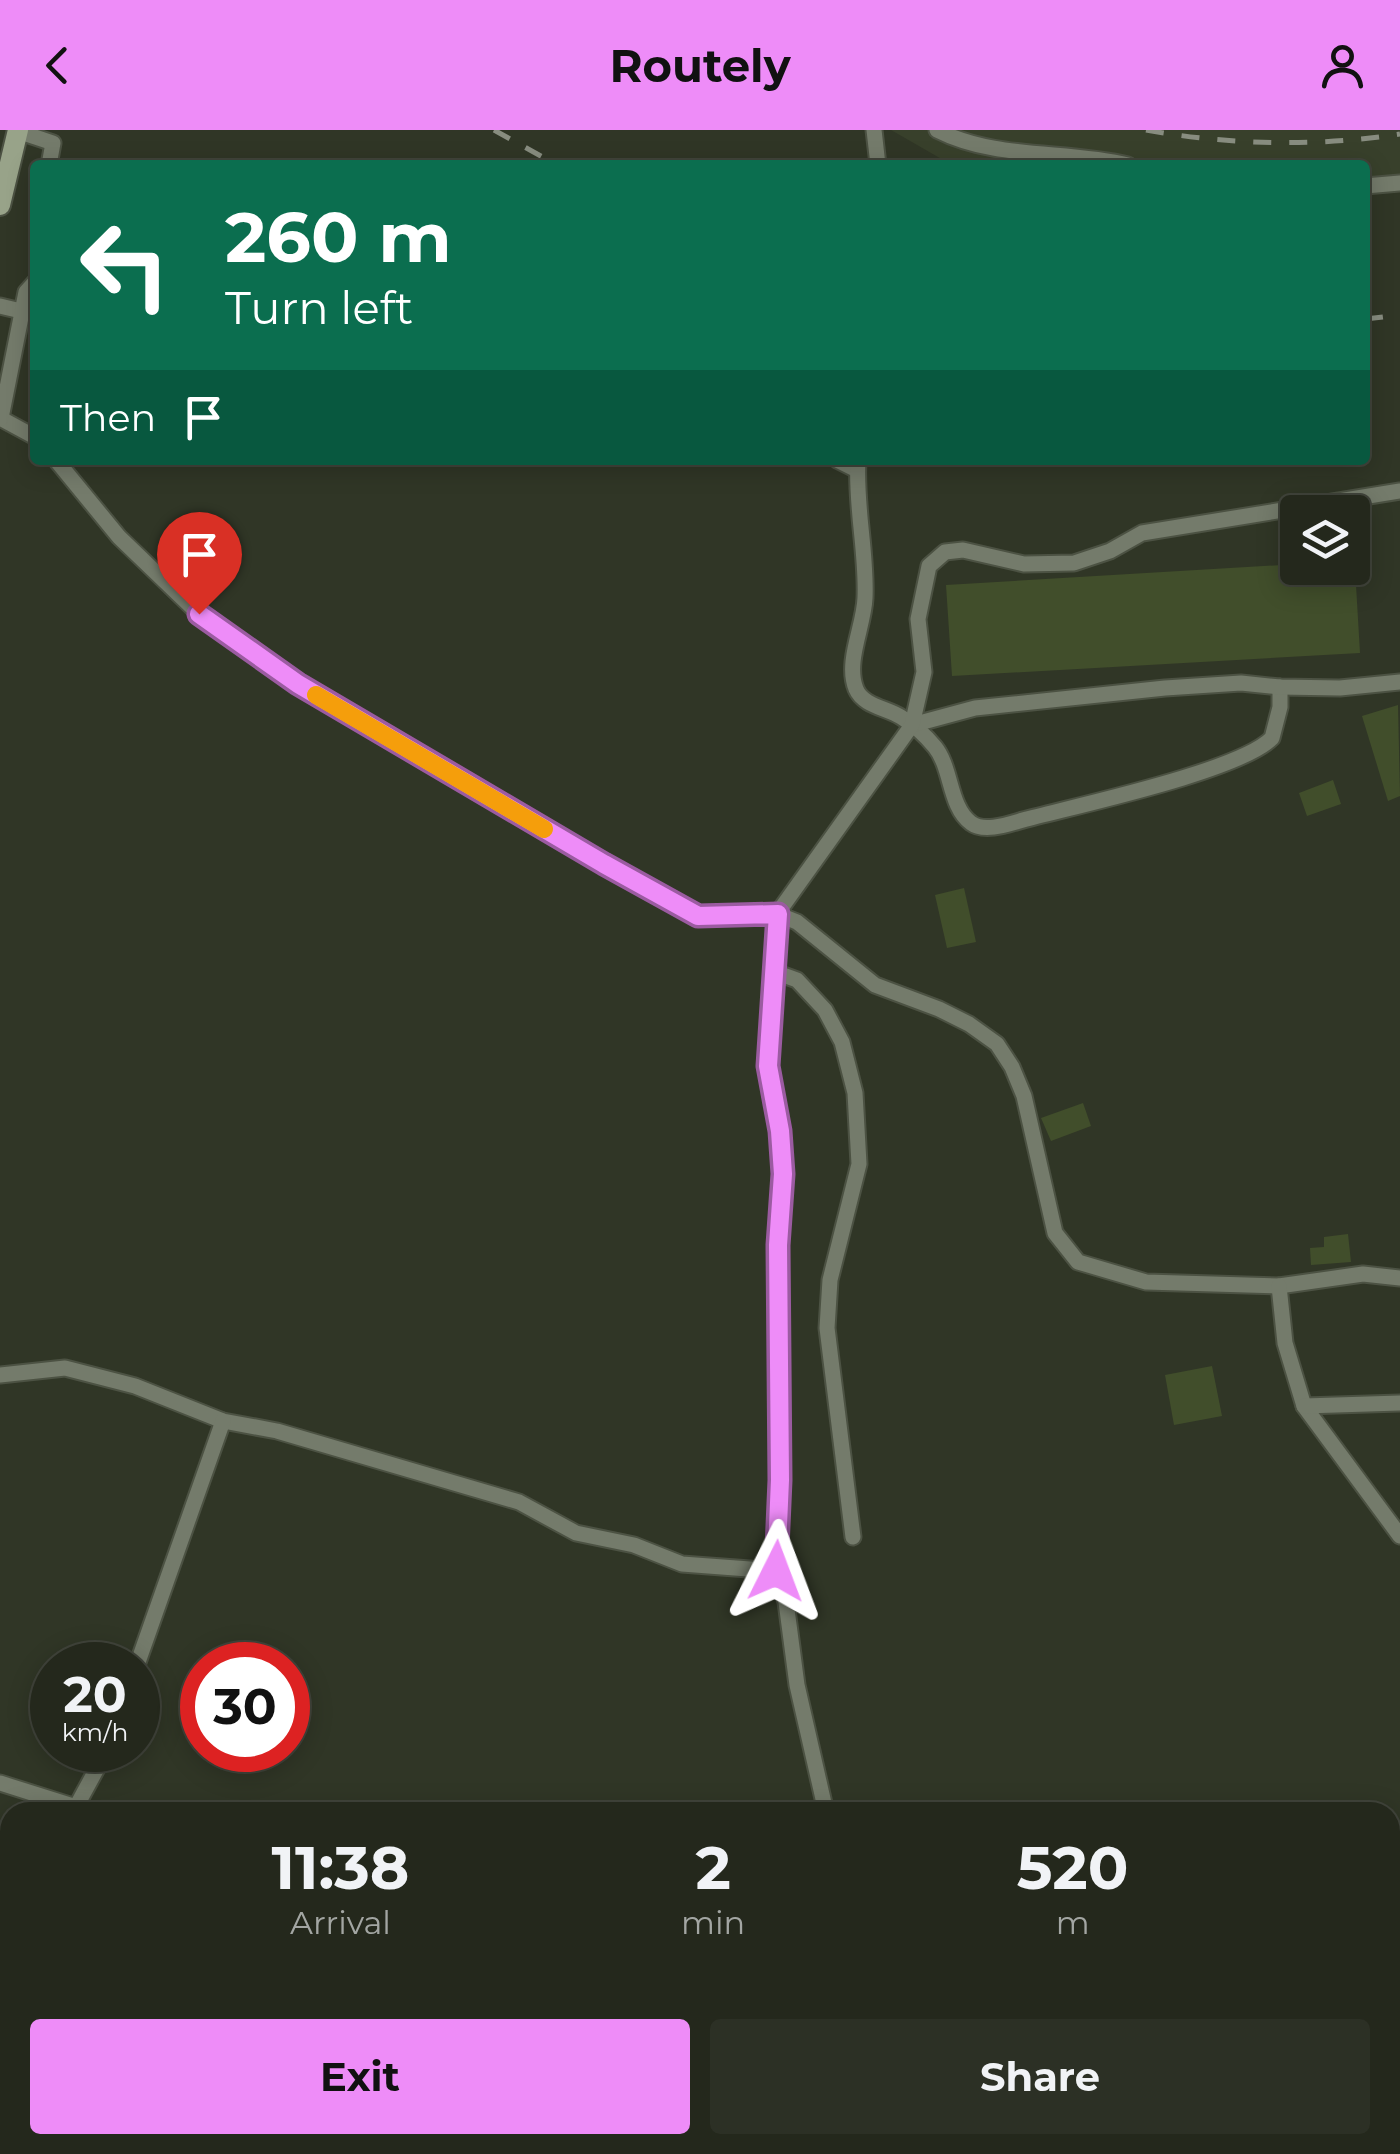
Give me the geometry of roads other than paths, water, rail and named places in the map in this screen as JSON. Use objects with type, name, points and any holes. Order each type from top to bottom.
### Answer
[{"type":"main road","points":[[0,205],[3,174],[18,131]]},
{"type":"street","points":[[874,130],[877,160]]},
{"type":"street","points":[[937,130],[1000,150],[1108,160]]},
{"type":"street","points":[[18,131],[53,143],[50,160]]},
{"type":"street","points":[[1370,186],[1400,183]]},
{"type":"street","points":[[30,284],[0,418],[30,434]]},
{"type":"street","points":[[0,306],[21,311]]},
{"type":"street","points":[[60,465],[119,537],[199,614],[298,684],[698,916],[778,914],[797,922],[876,984],[938,1009],[997,1044],[1024,1096],[1056,1233],[1078,1262],[1146,1282],[1279,1286],[1363,1274],[1400,1278]]},
{"type":"street","points":[[858,465],[865,596],[853,674],[857,692],[866,701],[912,725],[938,750],[962,812],[970,822],[996,826],[1195,773],[1263,747],[1276,727],[1280,688]]},
{"type":"street","points":[[824,1802],[796,1685],[786,1602],[776,1571],[780,1480],[778,1245],[783,1174],[768,1066],[778,914],[912,725],[924,672],[919,631],[922,588],[929,566],[945,552],[963,550],[1024,564],[1074,562],[1110,551],[1142,533],[1400,491]]},
{"type":"street","points":[[912,725],[975,708],[1241,683],[1280,688],[1340,688],[1400,682]]},
{"type":"street","points":[[776,972],[798,980],[826,1010],[842,1042],[854,1094],[860,1164],[830,1280],[827,1328],[853,1537]]},
{"type":"street","points":[[1279,1286],[1285,1343],[1304,1406],[1400,1536]]},
{"type":"street","points":[[0,1375],[65,1368],[135,1386],[224,1421],[277,1431],[519,1502],[576,1533],[634,1545],[682,1564],[776,1571]]},
{"type":"street","points":[[1304,1406],[1400,1403]]},
{"type":"street","points":[[145,1642],[224,1421]]},
{"type":"street","points":[[80,1802],[96,1772]]},
{"type":"street","points":[[0,1782],[54,1802]]},
{"type":"railway","points":[[494,130],[548,160]]},
{"type":"railway","points":[[1146,130],[1209,139],[1273,142],[1337,141],[1400,134]]},
{"type":"railway","points":[[1370,318],[1400,315]]}]
